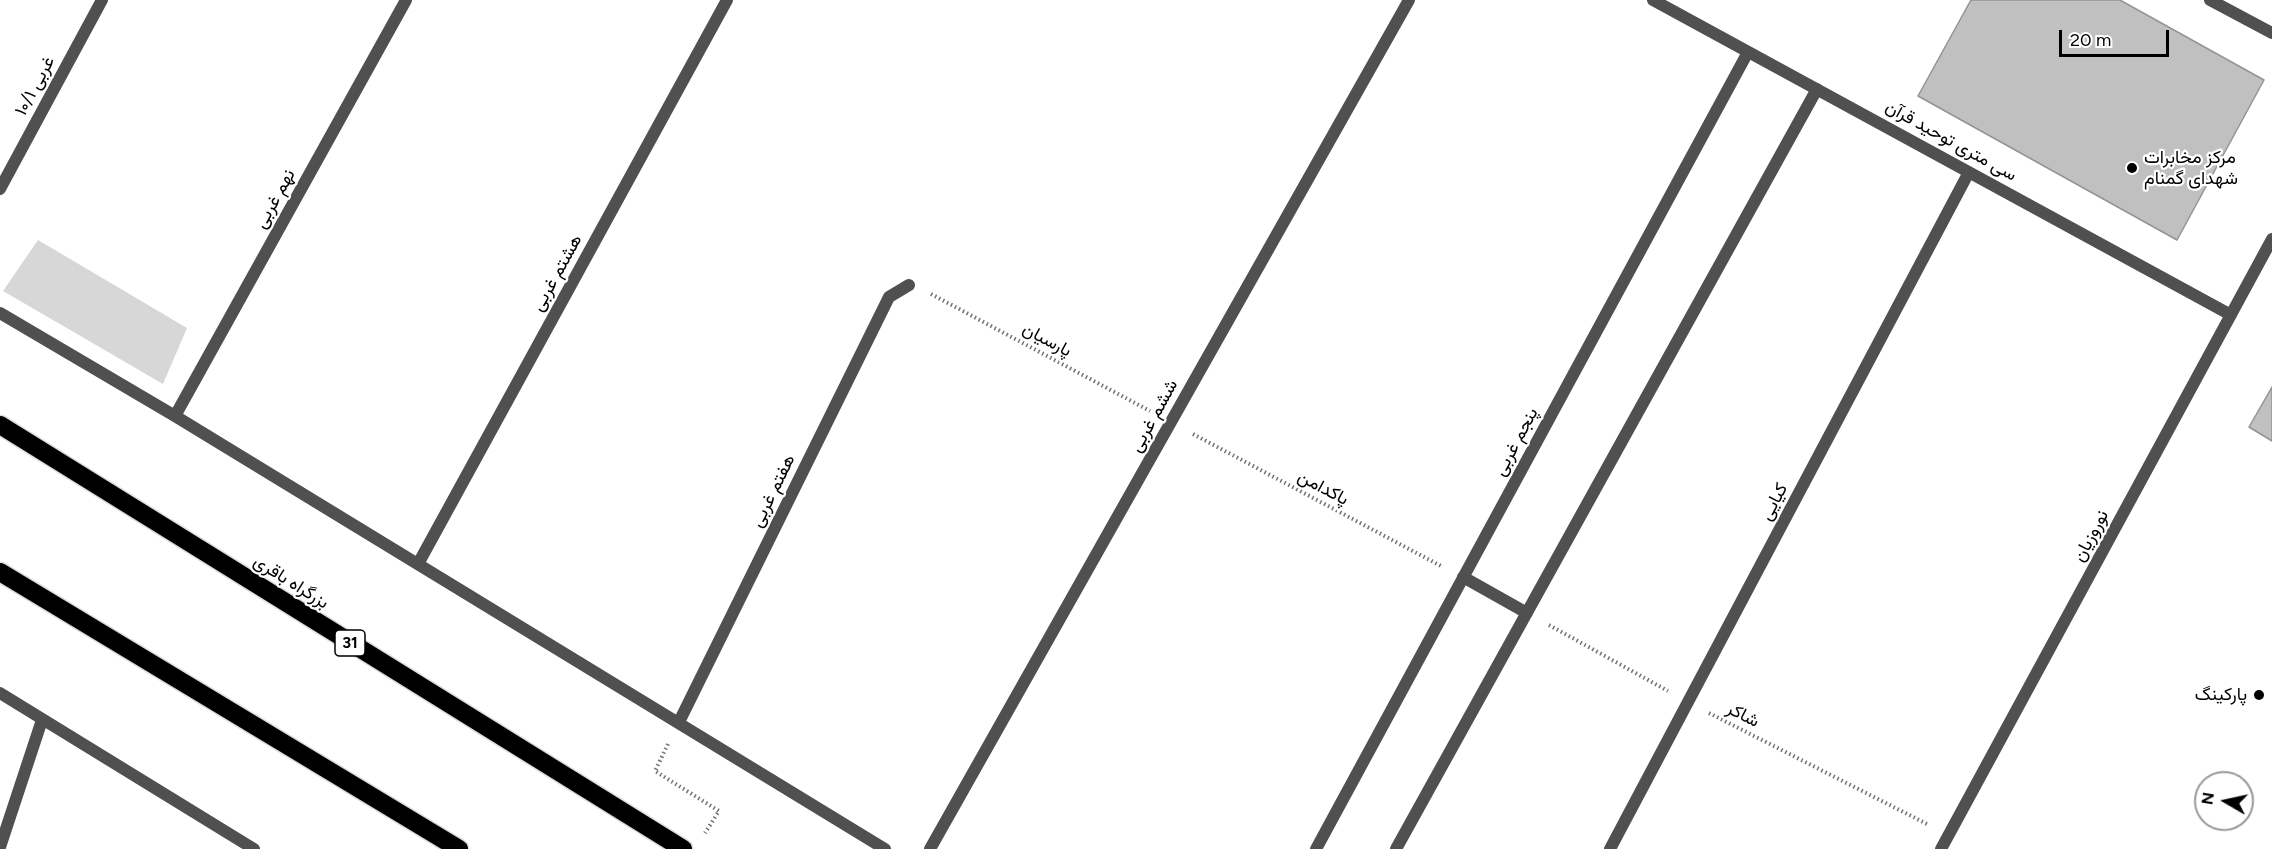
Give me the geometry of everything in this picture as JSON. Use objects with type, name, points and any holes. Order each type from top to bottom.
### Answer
[{"type":"highway","name":"بزرگراه باقری","points":[[0,425],[9,439],[683,849]]},
{"type":"highway","points":[[0,572],[459,849]]},
{"type":"street","name":"۱۰/۱ غربی","points":[[0,189],[102,0]]},
{"type":"street","name":"نهم غربی","points":[[175,416],[406,0]]},
{"type":"street","name":"هشتم غربی","points":[[418,564],[727,0]]},
{"type":"street","name":"ششم غربی","points":[[930,849],[1409,0]]},
{"type":"street","name":"سی متری توحید قرآن","points":[[1653,0],[2231,315]]},
{"type":"street","points":[[2210,0],[2272,33]]},
{"type":"street","name":"پنجم غربی","points":[[1316,849],[1748,52]]},
{"type":"street","points":[[1396,849],[1817,89]]},
{"type":"street","name":"کیایی","points":[[1610,849],[1969,172]]},
{"type":"street","name":"نوروزیان","points":[[1941,849],[2272,239]]},
{"type":"street","name":"هفتم غربی","points":[[679,722],[889,297],[909,285]]},
{"type":"street","points":[[0,313],[175,416],[885,849]]},
{"type":"street","points":[[1463,577],[1527,613]]},
{"type":"street","points":[[0,693],[254,849]]},
{"type":"street","points":[[0,847],[42,720]]},
{"type":"path","name":"پارسیان","points":[[909,285],[944,301],[1171,422]]},
{"type":"path","name":"پاکدامن","points":[[1171,422],[1463,577]]},
{"type":"path","name":"شاکر","points":[[1527,613],[1688,702],[1949,835]]},
{"type":"path","points":[[655,771],[719,811]]},
{"type":"shaded area","points":[[38,240],[187,328],[163,384],[3,291]]},
{"type":"building","name":"مرکز مخابرات شهدای گمنام","points":[[1971,0],[2120,0],[2264,80],[2177,240],[1918,96]]},
{"type":"building","points":[[2272,387],[2272,441],[2249,427]]},
{"type":"place","name":"مرکز مخابرات شهدای گمنام","points":[[2132,168]]},
{"type":"place","name":"پارکینگ","points":[[2259,695]]}]
